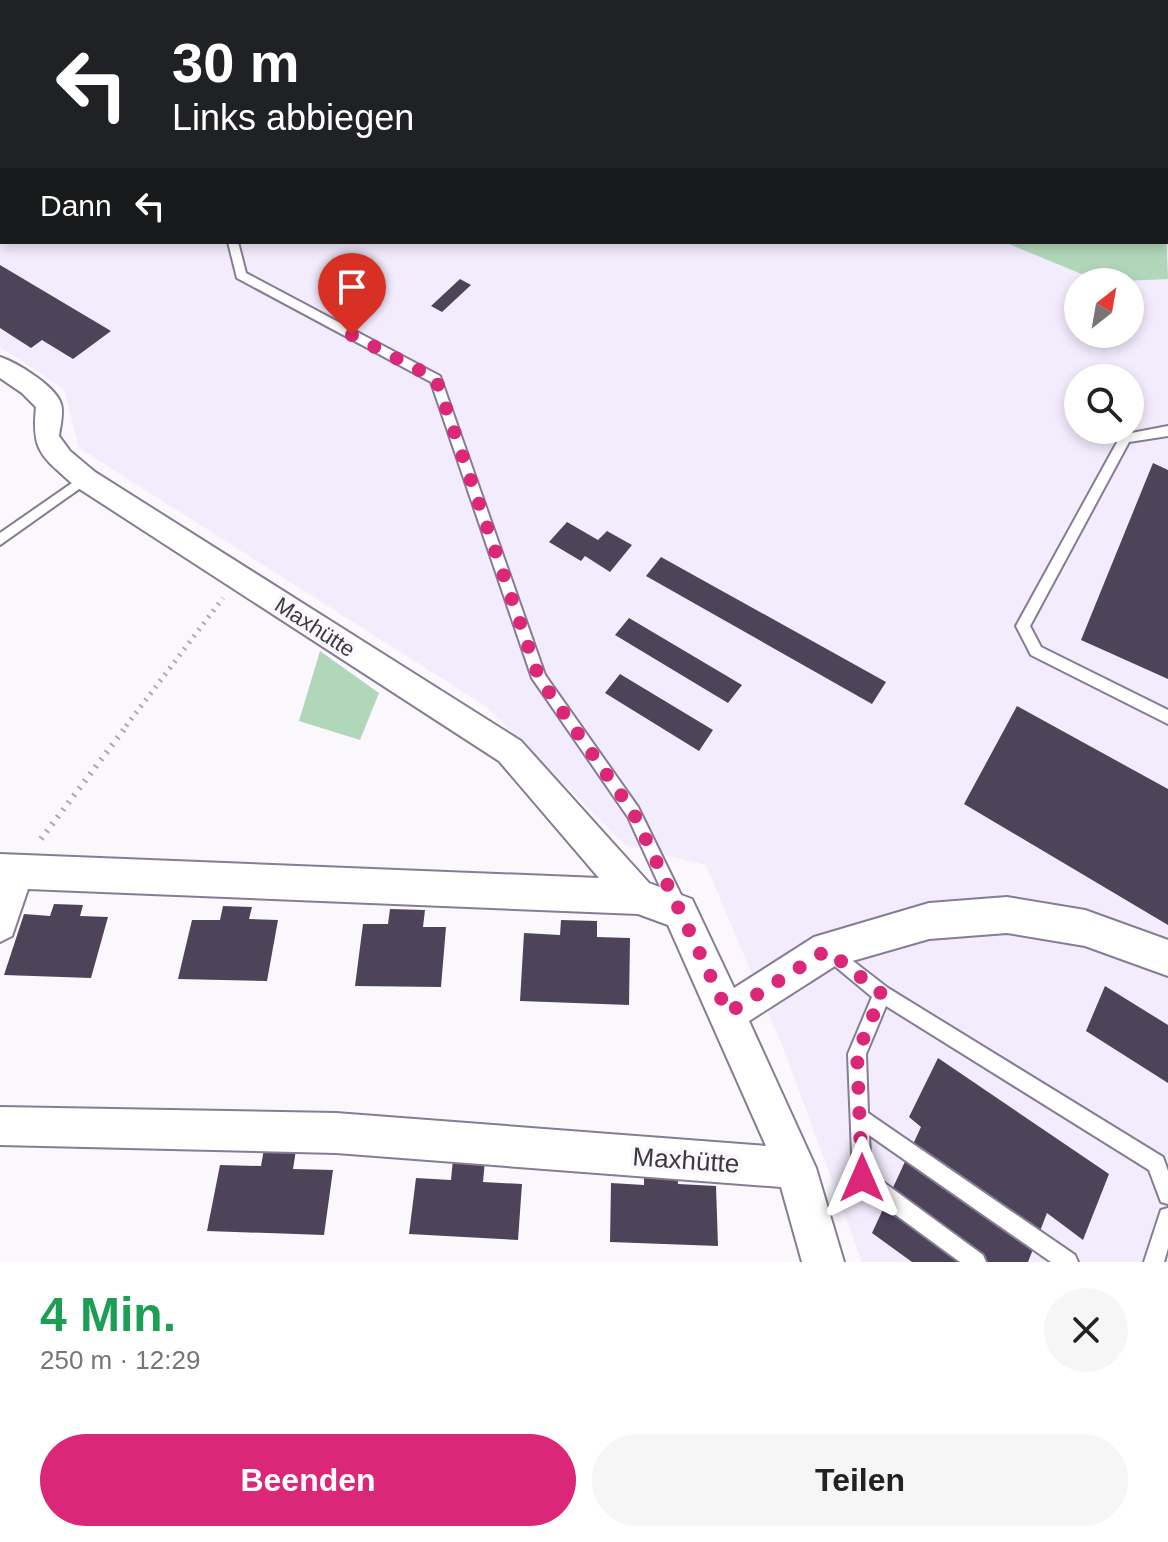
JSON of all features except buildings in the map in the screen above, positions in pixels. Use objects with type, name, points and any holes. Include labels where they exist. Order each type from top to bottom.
[{"type":"street","name":"Maxhütte","points":[[0,366],[31,386],[49,405],[46,438],[61,458],[85,479],[510,751],[638,897]]},
{"type":"street","points":[[0,924],[8,871],[638,897],[680,911],[796,1168],[823,1262]]},
{"type":"street","points":[[728,1013],[827,950],[929,921],[1007,915],[1085,928],[1168,958]]},
{"type":"street","name":"Maxhütte","points":[[0,1126],[336,1133],[796,1168]]},
{"type":"lane","points":[[233,244],[241,275],[436,379],[539,678],[633,812],[680,911]]},
{"type":"lane","points":[[1168,431],[1125,438],[1023,626],[1036,651],[1168,717]]},
{"type":"lane","points":[[0,540],[85,479]]},
{"type":"lane","points":[[827,950],[882,994],[1156,1164],[1168,1195]]},
{"type":"lane","points":[[882,994],[857,1054],[862,1178],[976,1262]]},
{"type":"lane","points":[[862,1119],[1068,1262]]},
{"type":"lane","points":[[1154,1262],[1168,1217]]},
{"type":"path","points":[[8,871],[239,578]]},
{"type":"shaded area","points":[[0,244],[1168,244],[1168,1262],[862,1262],[784,1050],[706,865],[625,845],[487,707],[79,448],[64,389],[0,347]]},
{"type":"green space","points":[[1009,244],[1167,244],[1168,279],[1144,280],[1144,268],[1067,268]]},
{"type":"green space","points":[[320,651],[379,693],[360,740],[299,721]]},
{"type":"route","points":[[352,335],[436,379],[539,678],[633,812],[728,1013],[827,950],[882,994],[857,1054],[862,1178]]}]
